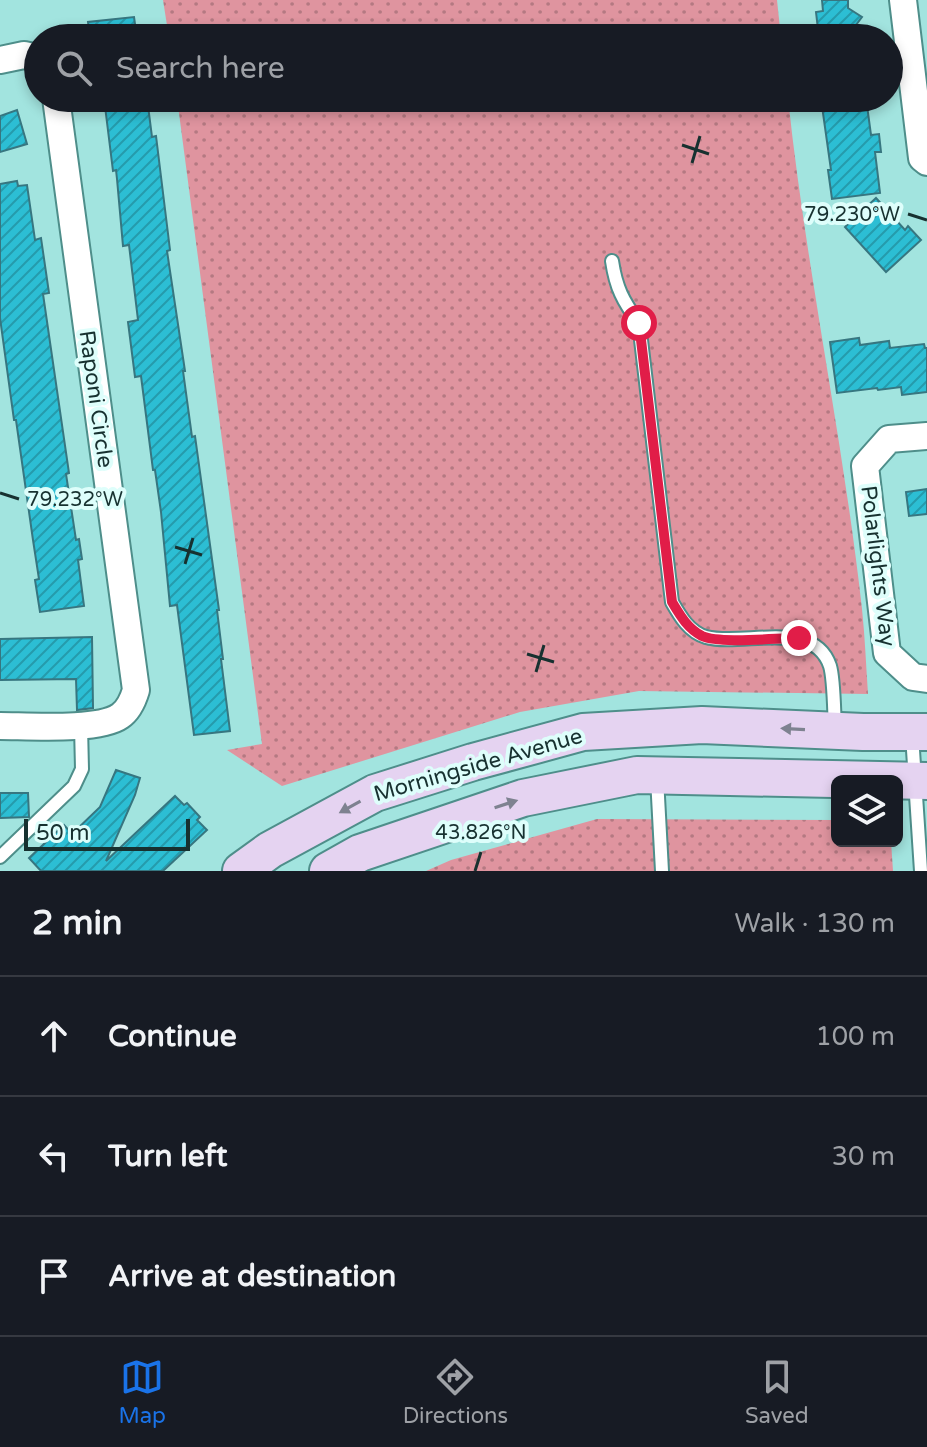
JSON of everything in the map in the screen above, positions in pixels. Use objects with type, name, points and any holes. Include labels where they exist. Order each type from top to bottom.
[{"type":"main road","name":"Morningside Avenue","points":[[241,871],[270,850],[375,793],[583,732],[702,725],[920,732]]},
{"type":"main road","name":"Morningside Avenue","points":[[328,871],[360,853],[523,798],[637,775],[920,781]]},
{"type":"street","points":[[903,0],[922,158],[927,162]]},
{"type":"street","points":[[0,60],[24,55]]},
{"type":"street","name":"Raponi Circle","points":[[0,726],[106,723],[121,716],[132,703],[136,690],[58,112]]},
{"type":"street","name":"Polarlights Way","points":[[927,436],[889,439],[865,466],[887,653],[913,677],[927,679]]},
{"type":"lane","points":[[612,261],[615,284],[639,323],[672,602],[685,623],[703,637],[799,638],[818,646],[830,666],[836,731]]},
{"type":"lane","points":[[0,857],[74,786],[82,769],[81,726]]},
{"type":"lane","points":[[920,732],[921,871]]},
{"type":"lane","points":[[657,775],[662,871]]},
{"type":"shaded area","points":[[163,0],[777,0],[780,24],[167,24]]},
{"type":"shaded area","points":[[179,112],[790,112],[804,226],[854,545],[868,694],[639,691],[520,712],[282,786],[227,750],[262,744]]},
{"type":"shaded area","points":[[597,819],[831,820],[831,847],[891,847],[893,871],[426,871],[451,860]]},
{"type":"building","points":[[822,0],[848,0],[848,8],[862,17],[857,24],[817,24],[816,12],[823,11]]},
{"type":"building","points":[[134,17],[135,24],[88,24]]},
{"type":"building","points":[[17,110],[27,144],[0,152],[0,116]]},
{"type":"building","points":[[106,112],[149,112],[152,137],[156,136],[170,250],[167,251],[219,610],[221,659],[230,731],[194,735],[177,605],[170,606],[161,512],[141,376],[135,377],[128,322],[138,320],[129,245],[123,246],[116,170],[113,171]]},
{"type":"building","points":[[823,112],[868,112],[871,135],[879,134],[881,152],[875,152],[880,193],[832,199],[828,170],[831,170]]},
{"type":"building","points":[[17,181],[18,186],[27,185],[35,240],[41,238],[49,293],[43,294],[69,473],[66,474],[82,559],[78,560],[84,606],[40,612],[35,580],[39,579],[0,318],[0,184]]},
{"type":"building","points":[[876,198],[905,230],[908,226],[921,240],[886,272],[845,227]]},
{"type":"building","points":[[859,338],[860,345],[889,341],[890,348],[924,344],[927,348],[927,392],[902,395],[901,387],[837,393],[830,342]]},
{"type":"building","points":[[927,489],[927,514],[909,516],[906,492]]},
{"type":"building","points":[[92,637],[93,708],[77,710],[76,679],[0,680],[0,639]]},
{"type":"building","points":[[116,770],[140,778],[106,861],[175,796],[184,805],[187,803],[207,830],[163,871],[41,871],[29,858],[64,825],[72,834],[100,807]]},
{"type":"building","points":[[0,793],[28,793],[29,817],[0,818]]},
{"type":"route","points":[[639,323],[672,602],[685,623],[703,637],[799,638]]}]
